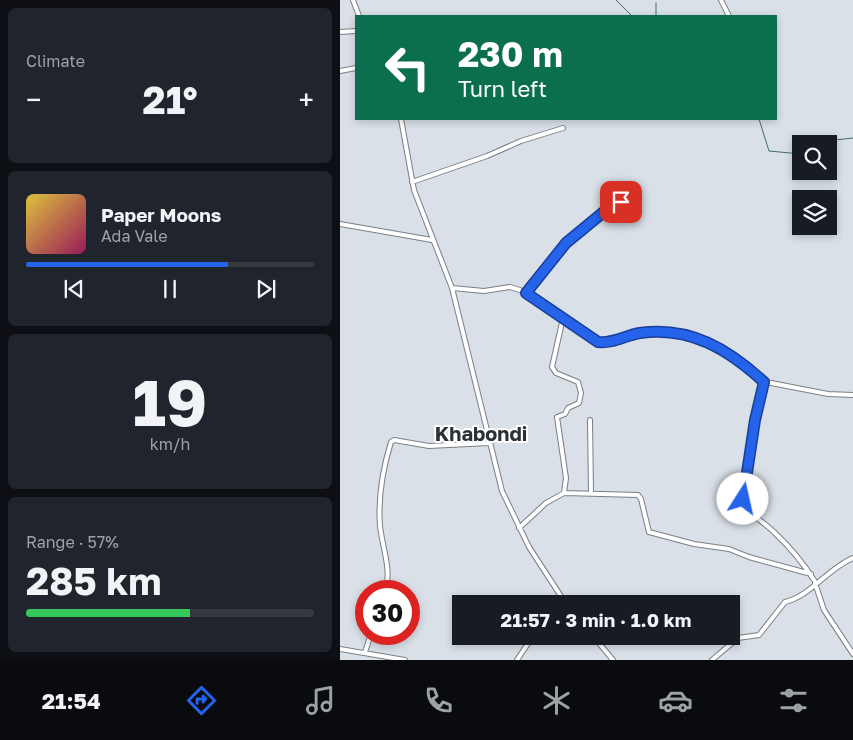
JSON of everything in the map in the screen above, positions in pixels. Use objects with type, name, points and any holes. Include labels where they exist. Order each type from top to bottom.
[{"type":"street","points":[[353,0],[359,15]]},
{"type":"street","points":[[721,0],[728,15]]},
{"type":"street","points":[[340,32],[355,31]]},
{"type":"street","points":[[340,71],[355,68]]},
{"type":"street","points":[[401,120],[412,182],[432,240],[452,288],[502,490],[519,528],[559,595]]},
{"type":"street","points":[[412,182],[487,156],[521,141],[563,128]]},
{"type":"street","points":[[526,293],[571,239],[617,201],[623,204]]},
{"type":"street","points":[[340,224],[432,240]]},
{"type":"street","points":[[452,288],[484,291],[512,288],[526,293],[601,342],[642,332],[687,334],[731,356],[764,382],[828,394],[853,395]]},
{"type":"street","points":[[563,318],[552,367],[556,373],[578,382],[581,399],[580,403],[568,408],[565,414],[556,417],[564,464],[564,493]]},
{"type":"street","points":[[764,382],[755,420],[743,501],[747,508],[775,532],[811,574],[816,583],[824,610],[853,654]]},
{"type":"street","points":[[590,420],[591,492]]},
{"type":"street","points":[[387,580],[388,565],[381,534],[380,508],[382,481],[391,442],[394,440],[429,446],[489,443]]},
{"type":"street","points":[[519,528],[546,503],[564,493],[591,492],[639,495],[649,532],[694,544],[729,549],[758,560],[811,574]]},
{"type":"street","points":[[712,660],[738,638],[759,635],[784,603],[793,601],[853,558]]},
{"type":"street","points":[[365,652],[367,645]]},
{"type":"street","points":[[517,660],[527,645]]},
{"type":"street","points":[[600,645],[613,660]]},
{"type":"street","points":[[340,649],[406,660]]},
{"type":"waterway","points":[[616,0],[631,15]]},
{"type":"waterway","points":[[656,3],[656,15]]},
{"type":"waterway","points":[[759,120],[769,151],[792,153]]},
{"type":"waterway","points":[[837,140],[853,138]]},
{"type":"district","name":"Khabondi","points":[[481,434]]},
{"type":"route","points":[[621,202],[617,201],[566,243],[526,293],[595,341],[604,343],[642,332],[683,333],[694,336],[723,351],[750,369],[764,382],[757,408],[743,499]]}]
